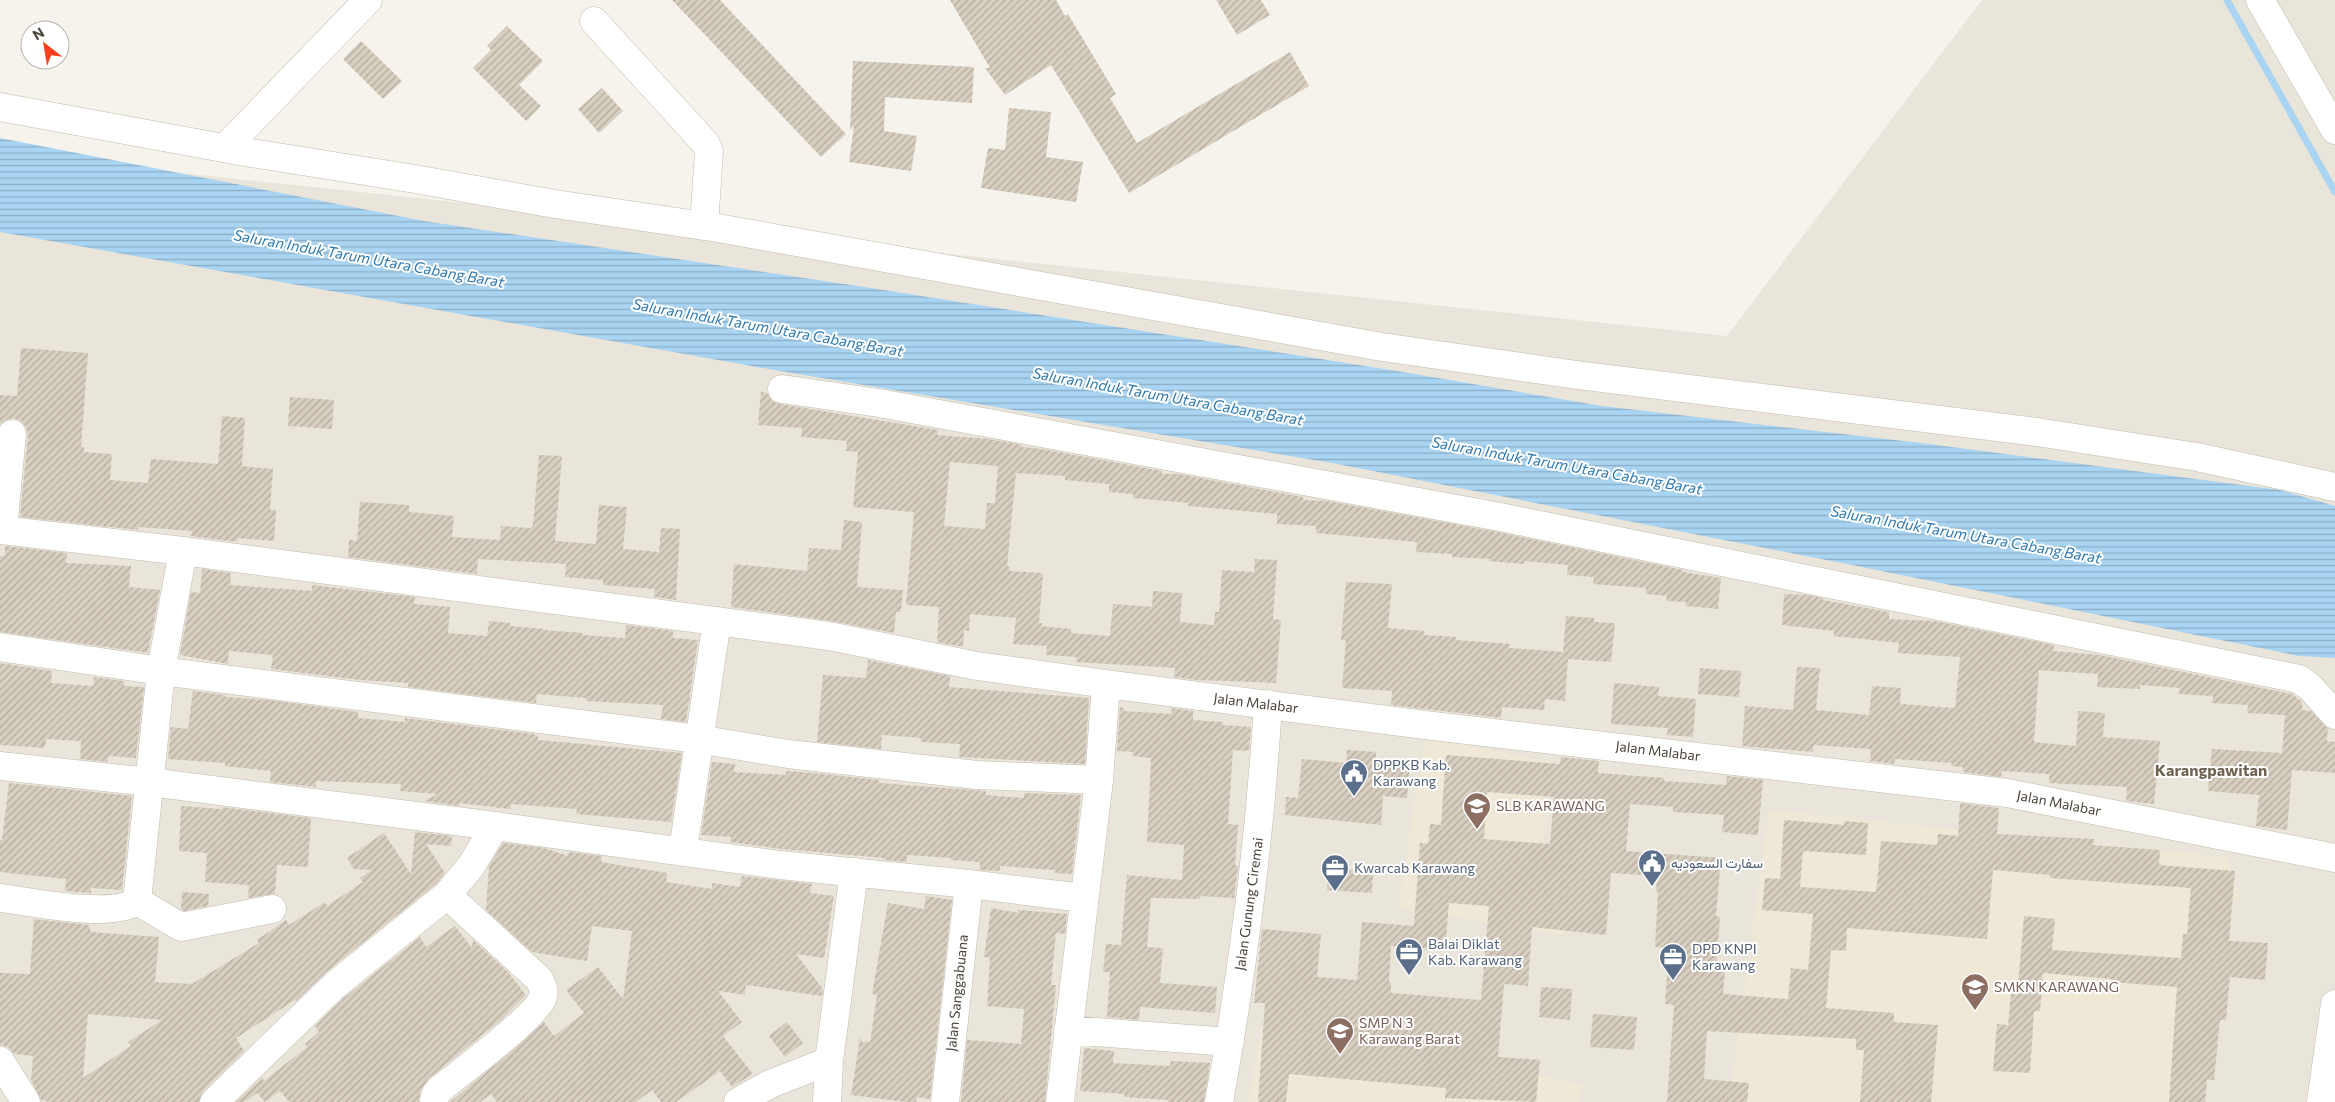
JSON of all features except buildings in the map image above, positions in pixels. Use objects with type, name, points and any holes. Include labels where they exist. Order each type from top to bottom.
[{"type":"street","points":[[226,148],[368,0]]},
{"type":"street","points":[[2260,0],[2335,130]]},
{"type":"street","points":[[594,21],[706,144],[708,151],[704,226]]},
{"type":"street","points":[[0,107],[555,204],[704,226],[1382,347],[1577,375],[2037,432],[2197,457],[2335,487]]},
{"type":"street","points":[[782,389],[879,403],[1490,515],[2299,679],[2311,688],[2335,715]]},
{"type":"street","points":[[2,530],[12,434]]},
{"type":"street","name":"Jalan Malabar","points":[[2,530],[183,551],[830,636],[977,666],[1106,684],[1432,726],[2007,793],[2335,858]]},
{"type":"street","points":[[137,901],[161,671],[183,551]]},
{"type":"street","points":[[683,850],[698,739],[717,622]]},
{"type":"street","points":[[0,647],[161,671],[698,739],[788,754],[978,775],[1099,780]]},
{"type":"street","points":[[1060,1102],[1083,898],[1099,780],[1106,684]]},
{"type":"street","name":"Jalan Gunung Ciremai","points":[[1218,1102],[1230,1042],[1258,842],[1268,704]]},
{"type":"street","points":[[0,766],[150,782],[683,850],[780,865],[969,884],[1083,898]]},
{"type":"street","points":[[214,1102],[335,985],[447,895],[471,866],[495,826]]},
{"type":"street","points":[[827,1102],[829,1061],[854,872]]},
{"type":"street","name":"Jalan Sanggabuana","points":[[945,1102],[969,884]]},
{"type":"street","points":[[434,1102],[435,1095],[440,1089],[492,1048],[536,1008],[543,997],[544,988],[539,979],[447,895]]},
{"type":"street","points":[[0,898],[100,909],[129,906],[137,901]]},
{"type":"street","points":[[137,901],[181,927],[272,909]]},
{"type":"street","points":[[2321,1102],[2335,1004]]},
{"type":"street","points":[[1068,1030],[1230,1042]]},
{"type":"street","points":[[0,1061],[26,1102]]},
{"type":"street","points":[[738,1102],[770,1084],[829,1061]]},
{"type":"shaded area","points":[[1982,0],[2335,0],[2335,1102],[0,1102],[0,154],[1727,336]]},
{"type":"shaded area","name":"SLB KARAWANG","points":[[1425,737],[1551,762],[1538,899],[1570,910],[1565,935],[1398,908]]},
{"type":"shaded area","name":"SMKN KARAWANG","points":[[1769,810],[2225,857],[2240,897],[2213,920],[2203,1102],[1729,1102]]},
{"type":"shaded area","name":"SMP N 3 Karawang Barat","points":[[1262,1027],[1582,1084],[1579,1102],[1248,1102]]},
{"type":"water","name":"Saluran Induk Tarum Utara Cabang Barat","points":[[0,138],[424,221],[871,288],[1397,371],[1602,406],[1921,443],[2280,490],[2335,506],[2335,658],[2299,656],[1862,567],[1332,463],[780,371],[0,232]]},
{"type":"waterway","points":[[2227,0],[2335,192]]},
{"type":"place","name":"DPPKB Kab. Karawang","points":[[1354,797]]},
{"type":"place","name":"SLB KARAWANG","points":[[1477,830]]},
{"type":"place","name":"سفارت السعوديه","points":[[1652,887]]},
{"type":"place","name":"Kwarcab Karawang","points":[[1335,892]]},
{"type":"place","name":"Balai Diklat Kab. Karawang","points":[[1409,976]]},
{"type":"place","name":"DPD KNPI Karawang","points":[[1673,981]]},
{"type":"place","name":"SMKN KARAWANG","points":[[1975,1011]]},
{"type":"place","name":"SMP N 3 Karawang Barat","points":[[1340,1055]]},
{"type":"district","name":"Karangpawitan","points":[[2211,770]]}]
